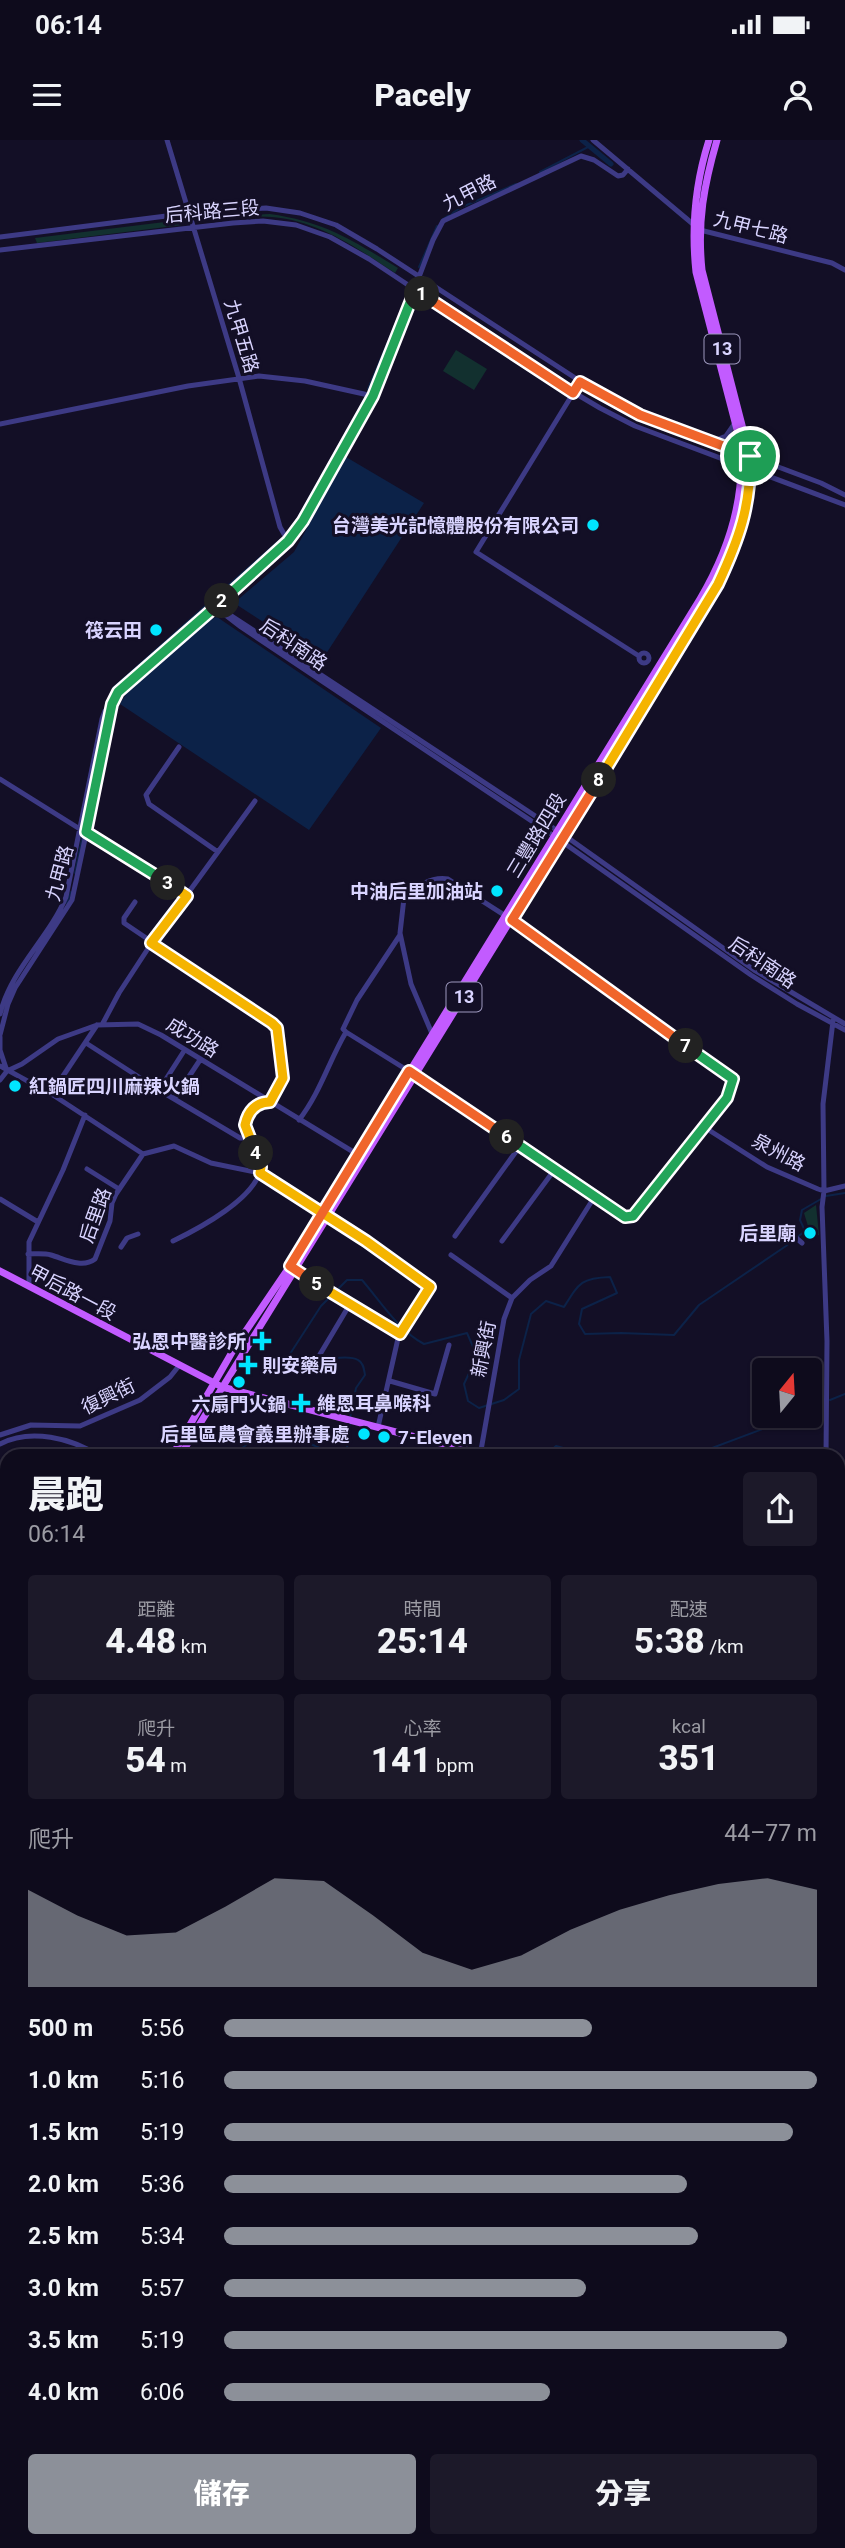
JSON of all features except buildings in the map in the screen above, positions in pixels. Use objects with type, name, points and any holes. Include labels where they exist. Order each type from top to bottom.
[{"type":"main road","name":"三豐路四段","points":[[709,140],[695,195],[692,223],[696,272],[735,423],[746,454]]},
{"type":"main road","name":"三豐路四段","points":[[218,1386],[662,669],[718,584],[740,535],[747,509],[746,454],[702,270],[702,196],[717,140]]},
{"type":"main road","name":"甲后路一段","points":[[0,1271],[218,1386],[460,1449]]},
{"type":"main road","name":"13","points":[[177,1449],[218,1386]]},
{"type":"main road","name":"13","points":[[184,1449],[218,1386]]},
{"type":"street","name":"九甲五路","points":[[167,140],[239,379],[280,527],[288,541]]},
{"type":"street","name":"九甲七路","points":[[594,141],[700,230],[832,263],[845,270]]},
{"type":"street","name":"九甲路","points":[[0,1014],[9,988],[62,906],[83,831],[112,704],[128,682],[288,541],[303,521],[373,396],[433,240],[443,221],[581,156],[597,162],[618,176],[628,169]]},
{"type":"street","name":"后科路三段","points":[[0,237],[190,213],[266,208],[300,213],[336,225],[580,382],[640,415],[746,454],[845,495]]},
{"type":"street","name":"后科路三段","points":[[0,250],[263,221],[296,225],[330,237],[369,259],[573,393],[635,426],[845,505]]},
{"type":"street","points":[[0,424],[188,386],[259,376],[305,381],[373,396]]},
{"type":"street","points":[[580,382],[476,552],[639,656],[642,662],[648,660],[662,669]]},
{"type":"street","points":[[712,442],[726,436],[735,423]]},
{"type":"street","name":"后科南路","points":[[215,607],[241,627],[559,835],[752,972],[845,1030]]},
{"type":"street","points":[[178,747],[146,795],[149,804],[218,852]]},
{"type":"street","points":[[0,779],[187,896]]},
{"type":"street","points":[[53,1095],[55,1087],[100,1024],[151,943],[255,801]]},
{"type":"street","name":"九甲路","points":[[7,1071],[0,1050],[0,1036],[8,1004],[15,988],[72,900],[83,831]]},
{"type":"street","points":[[400,934],[357,1000],[343,1029],[625,1217],[633,1216],[727,1098],[733,1079],[509,918],[448,879],[440,877],[417,886],[404,898],[400,934],[411,984],[434,1037]]},
{"type":"street","points":[[135,902],[124,918],[124,923],[277,1028],[283,1078],[270,1102],[262,1102],[251,1109],[245,1125],[261,1167],[260,1173],[244,1194],[226,1210],[207,1224],[173,1241]]},
{"type":"street","points":[[826,1449],[823,1104],[833,1021]]},
{"type":"street","name":"后科南路","points":[[833,1021],[845,1024]]},
{"type":"street","name":"成功路","points":[[0,1080],[7,1071],[58,1039],[100,1024],[138,1024],[361,1156]]},
{"type":"street","points":[[299,1120],[313,1102],[330,1059],[346,1032]]},
{"type":"street","points":[[86,1042],[174,1100],[240,1138],[251,1138]]},
{"type":"street","points":[[159,1090],[184,1051]]},
{"type":"street","points":[[174,1100],[200,1060]]},
{"type":"street","points":[[0,1066],[53,1095],[143,1154],[174,1146],[211,1163],[260,1173],[429,1285],[430,1288],[400,1334],[378,1427]]},
{"type":"street","points":[[29,1287],[29,1242],[85,1115]]},
{"type":"street","name":"泉州路","points":[[704,1127],[767,1167],[823,1196]]},
{"type":"street","points":[[455,1236],[520,1146]]},
{"type":"street","name":"后里路","points":[[28,1254],[48,1254],[82,1264],[95,1259],[110,1221],[112,1203],[143,1154]]},
{"type":"street","points":[[87,1169],[119,1189]]},
{"type":"street","points":[[502,1241],[555,1170]]},
{"type":"street","points":[[823,1196],[845,1186]]},
{"type":"street","name":"新興街","points":[[484,1449],[504,1319],[512,1298],[530,1280],[551,1266],[594,1196]]},
{"type":"street","points":[[0,1199],[38,1222]]},
{"type":"street","points":[[121,1247],[127,1238],[138,1234]]},
{"type":"street","points":[[794,1236],[802,1243]]},
{"type":"street","points":[[451,1255],[512,1298]]},
{"type":"street","points":[[293,1268],[400,1334]]},
{"type":"street","points":[[319,1356],[350,1304]]},
{"type":"street","points":[[390,1381],[435,1394],[449,1345]]},
{"type":"street","name":"復興街","points":[[0,1435],[31,1425],[80,1426],[140,1400],[170,1377],[178,1367]]},
{"type":"street","points":[[0,1444],[12,1437],[41,1436],[69,1442],[84,1449]]},
{"type":"green space","points":[[270,214],[323,227],[398,268],[395,273],[337,237],[306,224],[257,216],[212,220],[212,217]]},
{"type":"green space","points":[[181,220],[182,225],[37,243],[35,238]]},
{"type":"green space","points":[[456,350],[487,369],[474,390],[443,371]]},
{"type":"green space","points":[[816,1205],[819,1235],[811,1236],[804,1213]]},
{"type":"water","points":[[346,457],[424,503],[322,660],[234,603],[294,552]]},
{"type":"water","points":[[217,617],[381,728],[309,830],[120,704],[129,689],[207,620]]},
{"type":"waterway","points":[[582,140],[611,164]]},
{"type":"waterway","points":[[540,172],[590,146]]},
{"type":"waterway","points":[[443,219],[462,207],[516,184]]},
{"type":"waterway","points":[[419,267],[437,226]]},
{"type":"waterway","points":[[368,389],[407,297]]},
{"type":"waterway","points":[[291,530],[365,398]]},
{"type":"waterway","points":[[214,598],[281,539]]},
{"type":"waterway","points":[[113,688],[211,601]]},
{"type":"waterway","points":[[85,823],[105,723]]},
{"type":"waterway","points":[[75,873],[82,839]]},
{"type":"waterway","points":[[67,903],[71,892]]},
{"type":"waterway","points":[[826,1196],[845,1193]]},
{"type":"waterway","points":[[336,1291],[347,1280],[362,1280],[398,1323],[424,1344],[467,1333],[477,1356],[464,1384],[468,1401],[479,1408],[504,1400],[519,1389],[519,1360],[531,1314],[546,1301],[564,1307],[582,1283],[610,1277],[617,1293],[582,1309],[579,1324],[585,1334],[674,1335],[699,1305],[805,1231],[800,1220],[802,1210],[821,1199]]},
{"type":"waterway","points":[[332,1295],[321,1306],[288,1357],[294,1365],[336,1358],[360,1361],[365,1375],[356,1388],[350,1418]]},
{"type":"waterway","points":[[830,1400],[845,1394]]},
{"type":"waterway","points":[[347,1449],[350,1423]]},
{"type":"waterway","points":[[709,1449],[765,1428]]},
{"type":"waterway","points":[[241,1449],[260,1433],[302,1440],[322,1449]]},
{"type":"waterway","points":[[552,1449],[556,1446],[567,1449]]},
{"type":"place","name":"台灣美光記憶體股份有限公司","points":[[593,525]]},
{"type":"place","name":"筏云田","points":[[156,630]]},
{"type":"place","name":"中油后里加油站","points":[[497,891]]},
{"type":"place","name":"紅鍋匠四川麻辣火鍋","points":[[15,1086]]},
{"type":"place","name":"后里廟","points":[[810,1233]]},
{"type":"place","name":"弘恩中醫診所","points":[[262,1341]]},
{"type":"place","name":"則安藥局","points":[[248,1365]]},
{"type":"place","name":"六扇門火鍋","points":[[239,1382]]},
{"type":"place","name":"維恩耳鼻喉科","points":[[301,1403]]},
{"type":"place","name":"后里區農會義里辦事處","points":[[364,1434]]},
{"type":"place","name":"7-Eleven","points":[[384,1437]]},
{"type":"route","points":[[750,456],[640,415],[580,382],[573,393],[415,290],[373,396],[303,521],[288,541],[128,682],[114,698],[86,832],[187,896],[151,943],[277,1028],[283,1078],[270,1102],[262,1102],[251,1109],[245,1125],[261,1167],[260,1173],[277,1182],[300,1198],[323,1213],[366,1241],[429,1285],[430,1288],[400,1334],[324,1290],[290,1266],[323,1213],[409,1071],[625,1217],[637,1213],[663,1176],[727,1098],[733,1079],[512,920],[718,584],[740,535],[747,509],[750,456]]}]
